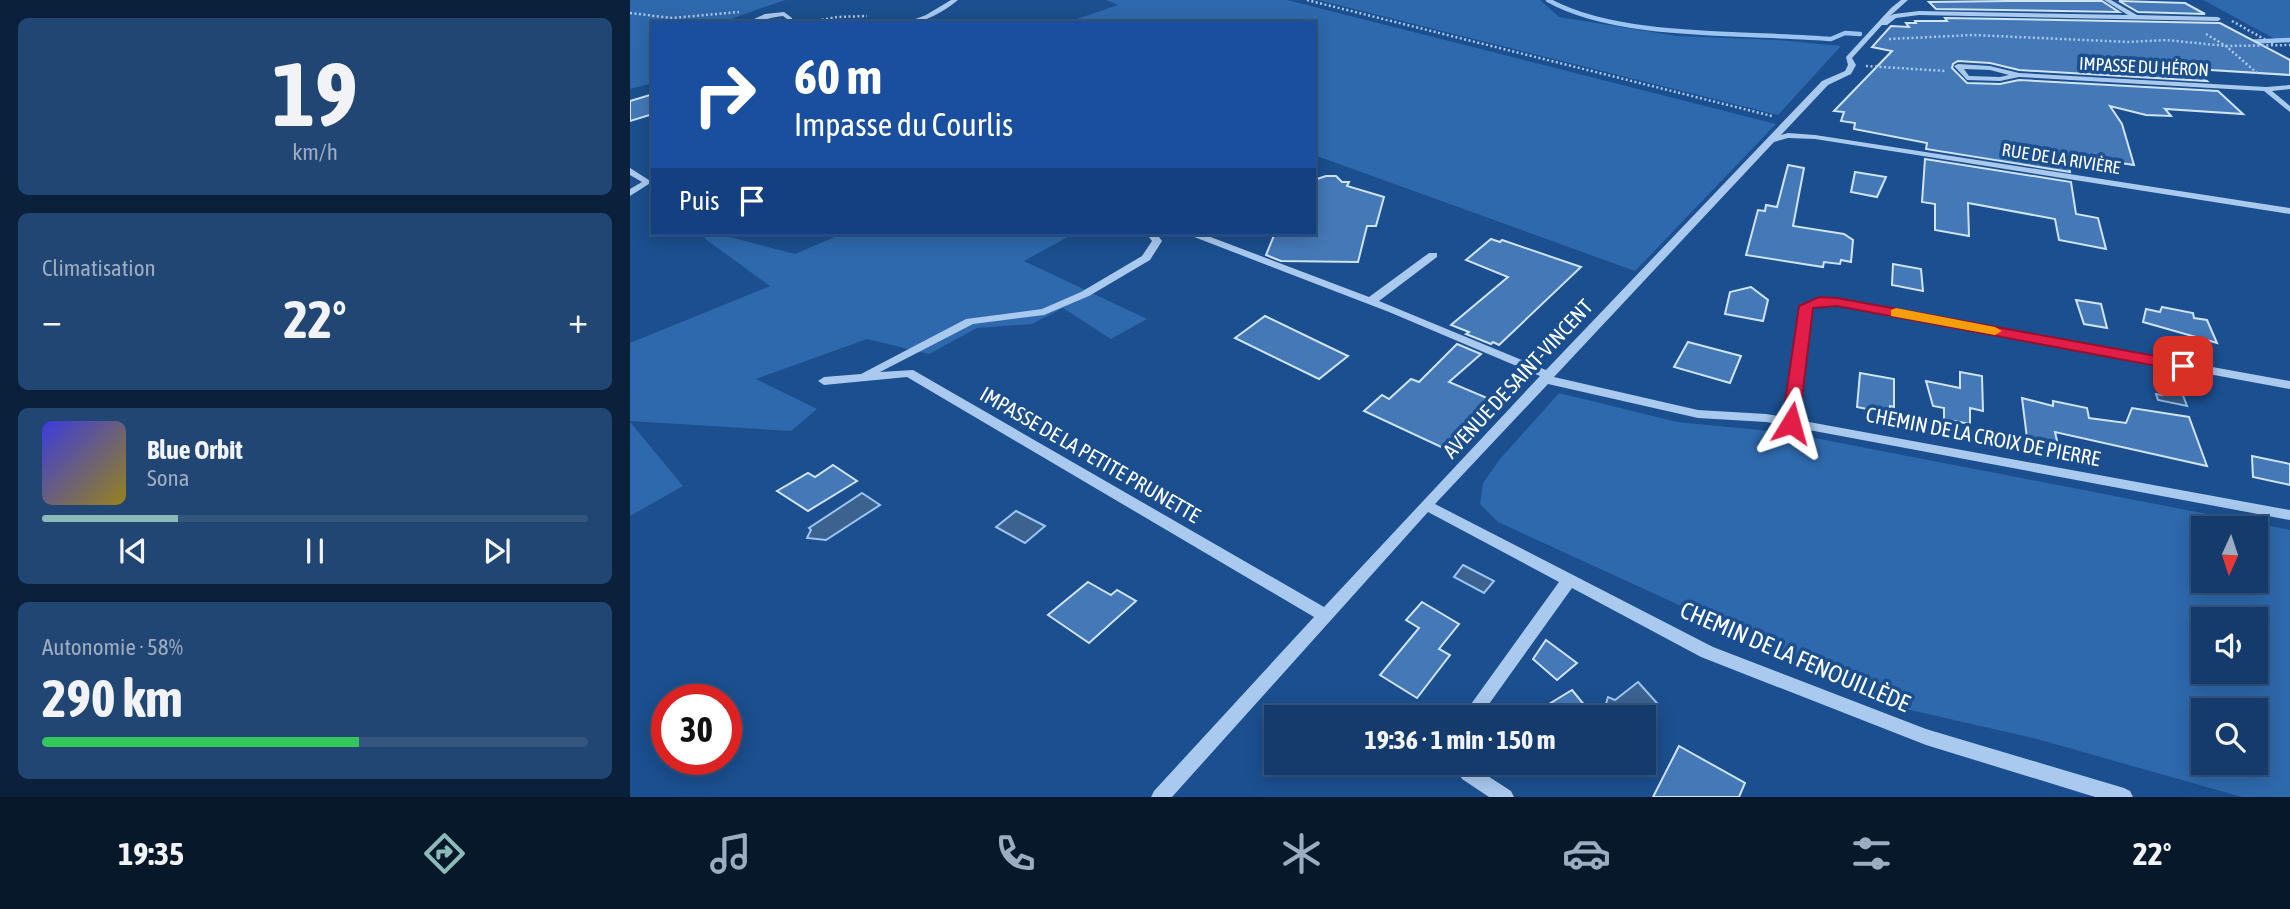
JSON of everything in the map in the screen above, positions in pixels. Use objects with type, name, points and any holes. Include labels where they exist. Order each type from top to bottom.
[{"type":"street","points":[[914,21],[955,0]]},
{"type":"street","name":"AVENUE DE SAINT-VINCENT","points":[[1905,0],[1906,8],[1919,13]]},
{"type":"street","name":"AVENUE DE SAINT-VINCENT","points":[[1160,797],[1426,505],[1769,141],[1825,83],[1848,72],[1852,65],[1849,58],[1905,0]]},
{"type":"street","points":[[2107,0],[2135,17]]},
{"type":"street","points":[[1868,36],[1894,16],[1919,13],[2218,19]]},
{"type":"street","points":[[753,21],[767,15],[784,14],[789,21]]},
{"type":"street","name":"IMPASSE DU HÉRON","points":[[1961,72],[1958,66],[1990,68],[2019,75],[2270,89],[2290,87]]},
{"type":"street","points":[[2270,89],[2290,110]]},
{"type":"street","name":"RUE DE LA RIVIÈRE","points":[[1790,120],[1798,128],[1827,139]]},
{"type":"street","name":"RUE DE LA RIVIÈRE","points":[[1769,141],[1788,135],[1827,139],[2290,211]]},
{"type":"street","points":[[630,171],[648,182],[630,193]]},
{"type":"street","points":[[860,378],[970,321],[1044,312],[1085,294],[1146,258],[1157,241],[1152,235]]},
{"type":"street","name":"CHEMIN DE LA CROIX DE PIERRE","points":[[1197,235],[1370,302],[1546,377],[1698,414],[1766,418],[2290,515]]},
{"type":"street","points":[[1370,302],[1433,256]]},
{"type":"street","points":[[1791,423],[1806,306],[1819,302],[1837,302],[2290,385]]},
{"type":"street","name":"IMPASSE DE LA PETITE PRUNETTE","points":[[824,381],[909,373],[1325,615]]},
{"type":"street","name":"CHEMIN DE LA FENOUILLÈDE","points":[[1426,505],[1720,657],[1926,737],[2124,797]]},
{"type":"street","points":[[1478,705],[1570,579]]},
{"type":"street","points":[[1471,775],[1505,797]]},
{"type":"path","points":[[1307,0],[1790,120]]},
{"type":"path","points":[[630,13],[672,18],[724,13]]},
{"type":"path","points":[[815,21],[867,16]]},
{"type":"path","points":[[2178,18],[2226,46],[2270,89]]},
{"type":"path","points":[[1868,36],[1973,35],[2166,40],[2226,46],[2290,45]]},
{"type":"path","points":[[1866,66],[1961,72]]},
{"type":"shaded area","points":[[630,0],[785,0],[725,21],[651,21],[651,84],[630,89]]},
{"type":"shaded area","points":[[1106,0],[1287,0],[1776,124],[1635,271],[1316,156],[1316,21],[1071,21],[1118,5]]},
{"type":"shaded area","points":[[1318,0],[1540,0],[1559,17],[1677,36],[1778,40],[1841,46],[1778,115]]},
{"type":"shaded area","points":[[2203,0],[2290,0],[2290,39],[2275,39]]},
{"type":"shaded area","points":[[722,235],[795,254],[839,235],[1071,235],[1024,261],[1147,319],[1111,339],[1063,308],[1032,324],[977,328],[929,354],[867,339],[756,379],[817,409],[791,431],[630,421],[630,343],[770,286],[704,238]]},
{"type":"shaded area","points":[[2158,381],[2179,385],[2187,406],[2158,400],[2156,394],[2162,395]]},
{"type":"shaded area","points":[[1559,393],[1677,422],[1789,433],[2218,516],[2191,516],[2191,593],[2268,593],[2268,526],[2290,530],[2290,797],[2242,797],[2037,739],[1906,709],[1498,522],[1480,504],[1483,483],[1500,459]]},
{"type":"shaded area","points":[[630,422],[683,486],[630,516]]},
{"type":"shaded area","points":[[862,493],[880,505],[826,540],[807,538],[811,530],[809,528]]},
{"type":"shaded area","points":[[1016,511],[1045,526],[1025,543],[996,527]]},
{"type":"shaded area","points":[[1463,565],[1494,581],[1484,593],[1454,577]]},
{"type":"shaded area","points":[[1638,682],[1657,703],[1606,705],[1608,697],[1615,700]]},
{"type":"building","points":[[2102,1],[2119,12],[1936,9],[1929,2]]},
{"type":"building","points":[[2119,1],[2185,3],[2205,14],[2138,12]]},
{"type":"building","points":[[1945,18],[2220,23],[2290,60],[2290,75],[2194,69],[2207,81],[2019,70],[1990,63],[1958,61],[1953,64],[1952,68],[1967,83],[2000,84],[2019,80],[2218,91],[2243,114],[2165,109],[2171,116],[2146,115],[2110,106],[2122,124],[2134,165],[2067,155],[2070,172],[1926,149],[1927,143],[1854,129],[1855,123],[1841,121],[1844,112],[1834,111],[1892,51],[1872,47],[1891,26],[1909,27],[1906,23],[1947,21]]},
{"type":"building","points":[[651,95],[651,115],[630,121],[630,101]]},
{"type":"building","points":[[1925,159],[2071,182],[2076,214],[2098,218],[2106,249],[2059,240],[2055,219],[1968,203],[1969,236],[1935,230],[1935,204],[1922,202]]},
{"type":"building","points":[[1788,165],[1804,168],[1793,226],[1844,234],[1853,240],[1851,262],[1824,262],[1823,267],[1746,255],[1758,210],[1765,211],[1766,205],[1777,207]]},
{"type":"building","points":[[1855,172],[1886,177],[1877,197],[1851,192]]},
{"type":"building","points":[[1336,176],[1342,182],[1349,182],[1347,186],[1384,197],[1376,226],[1367,226],[1358,262],[1281,261],[1266,255],[1274,235],[1316,235],[1316,179]]},
{"type":"building","points":[[1491,239],[1500,242],[1502,240],[1581,267],[1499,345],[1466,334],[1469,332],[1451,325],[1508,277],[1466,260]]},
{"type":"building","points":[[1893,264],[1921,269],[1923,291],[1892,285]]},
{"type":"building","points":[[1751,287],[1768,300],[1763,321],[1725,314],[1730,292]]},
{"type":"building","points":[[2076,300],[2101,304],[2107,328],[2084,324]]},
{"type":"building","points":[[2162,307],[2193,313],[2194,318],[2207,320],[2217,343],[2143,322],[2146,309],[2160,312]]},
{"type":"building","points":[[1265,316],[1348,356],[1319,379],[1235,338]]},
{"type":"building","points":[[1688,342],[1741,356],[1730,383],[1674,367]]},
{"type":"building","points":[[1457,344],[1481,354],[1449,382],[1499,403],[1452,452],[1364,411],[1382,395],[1389,399],[1411,379],[1419,382]]},
{"type":"building","points":[[1960,372],[1982,376],[1983,411],[1970,408],[1970,424],[1944,419],[1944,408],[1933,406],[1926,381],[1960,388]]},
{"type":"building","points":[[1860,373],[1894,379],[1894,407],[1890,406],[1890,414],[1857,407]]},
{"type":"building","points":[[2022,398],[2053,406],[2053,401],[2087,408],[2089,418],[2126,423],[2132,408],[2189,417],[2207,466],[2055,432],[2058,445],[2027,438]]},
{"type":"building","points":[[2252,456],[2290,464],[2290,485],[2253,477]]},
{"type":"building","points":[[833,465],[857,481],[808,511],[777,491],[808,473],[815,477]]},
{"type":"building","points":[[1088,582],[1111,595],[1117,590],[1136,601],[1089,643],[1048,615]]},
{"type":"building","points":[[1422,602],[1459,624],[1439,649],[1450,655],[1417,698],[1380,675],[1419,628],[1406,620]]},
{"type":"building","points":[[1546,640],[1577,663],[1557,680],[1533,659]]},
{"type":"building","points":[[1572,690],[1584,705],[1547,705]]},
{"type":"building","points":[[1679,746],[1745,783],[1739,797],[1653,797]]},
{"type":"waterway","points":[[1548,0],[1577,13],[1647,28],[1831,39],[1845,33],[1860,34]]},
{"type":"waterway","points":[[2246,42],[2290,40]]},
{"type":"slow traffic","points":[[1896,313],[1995,331]]},
{"type":"route","points":[[1791,423],[1806,306],[1819,302],[1837,302],[2183,366]]}]
